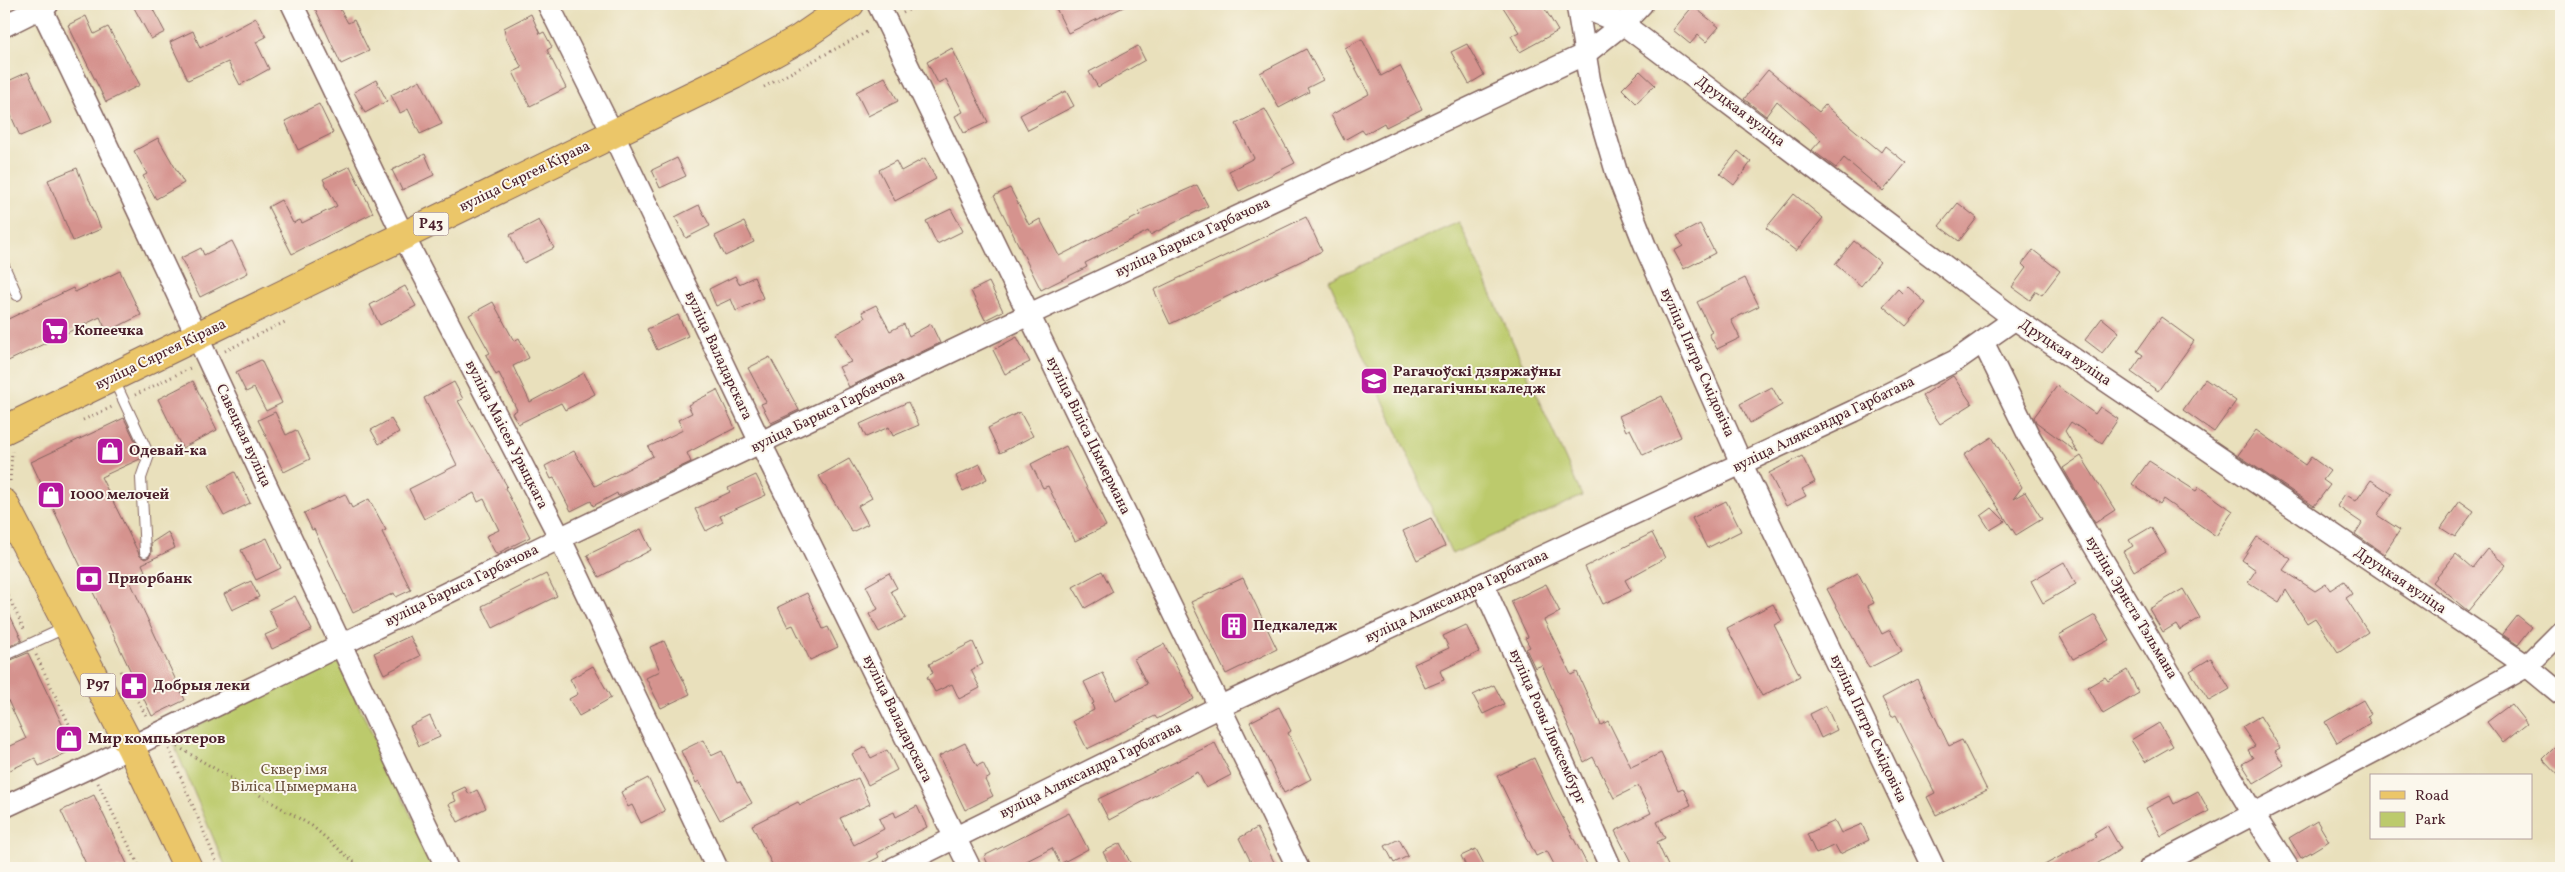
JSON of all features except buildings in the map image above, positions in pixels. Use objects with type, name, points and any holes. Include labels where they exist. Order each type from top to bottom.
[{"type":"main road","name":"вуліца Сяргея Кірава","points":[[8,442],[113,378],[750,66],[799,39],[850,4]]},
{"type":"main road","name":"Р97","points":[[6,492],[68,626],[131,748],[188,868]]},
{"type":"street","name":"вуліца Маісея Урыцкага","points":[[292,4],[404,237],[560,538],[717,868]]},
{"type":"street","name":"вуліца Валадарскага","points":[[548,4],[613,134],[761,444],[970,868]]},
{"type":"street","name":"вуліца Віліса Цымермана","points":[[878,4],[1298,868]]},
{"type":"street","name":"Друцкая вуліца","points":[[1577,4],[1623,24],[2015,319],[2526,666],[2561,694]]},
{"type":"street","name":"вуліца Пятра Смідовіча","points":[[1577,4],[1590,83],[1617,174],[1646,248],[1742,465],[1934,868]]},
{"type":"street","name":"вуліца Барыса Гарбачова","points":[[4,806],[90,768],[560,538],[761,444],[1030,314],[1585,54],[1623,24],[1642,4]]},
{"type":"street","points":[[4,26],[42,5]]},
{"type":"street","name":"Савецкая вуліца","points":[[42,5],[340,646],[447,868]]},
{"type":"street","name":"вуліца Аляксандра Гарбатава","points":[[894,868],[1219,707],[1742,465],[1925,377],[1983,342],[2015,319]]},
{"type":"street","name":"вуліца Эрнста Тэльмана","points":[[1983,342],[2029,436],[2254,815],[2288,868]]},
{"type":"street","name":"вуліца Розы Люксембург","points":[[1483,585],[1611,868]]},
{"type":"street","points":[[2150,868],[2384,746],[2526,666],[2561,632]]},
{"type":"lane","points":[[4,266],[17,295]]},
{"type":"lane","points":[[113,378],[149,455],[141,478],[145,552]]},
{"type":"lane","points":[[4,656],[68,626]]},
{"type":"path","points":[[6,492],[8,442]]},
{"type":"path","points":[[4,588],[140,868]]},
{"type":"path","points":[[175,746],[312,826],[361,868]]},
{"type":"green space","points":[[1459,222],[1582,496],[1452,554],[1329,280]]},
{"type":"green space","name":"Сквер імя Віліса Цымермана","points":[[336,658],[436,868],[226,868],[171,738]]},
{"type":"place","name":"Копеечка","points":[[55,331]]},
{"type":"place","name":"Рагачоўскі дзяржаўны педагагічны каледж","points":[[1374,381]]},
{"type":"place","name":"Одевай-ка","points":[[110,451]]},
{"type":"place","name":"1000 мелочей","points":[[51,495]]},
{"type":"place","name":"Приорбанк","points":[[89,579]]},
{"type":"place","name":"Педкаледж","points":[[1234,626]]},
{"type":"place","name":"Добрыя леки","points":[[134,686]]},
{"type":"place","name":"Мир компьютеров","points":[[69,739]]}]
